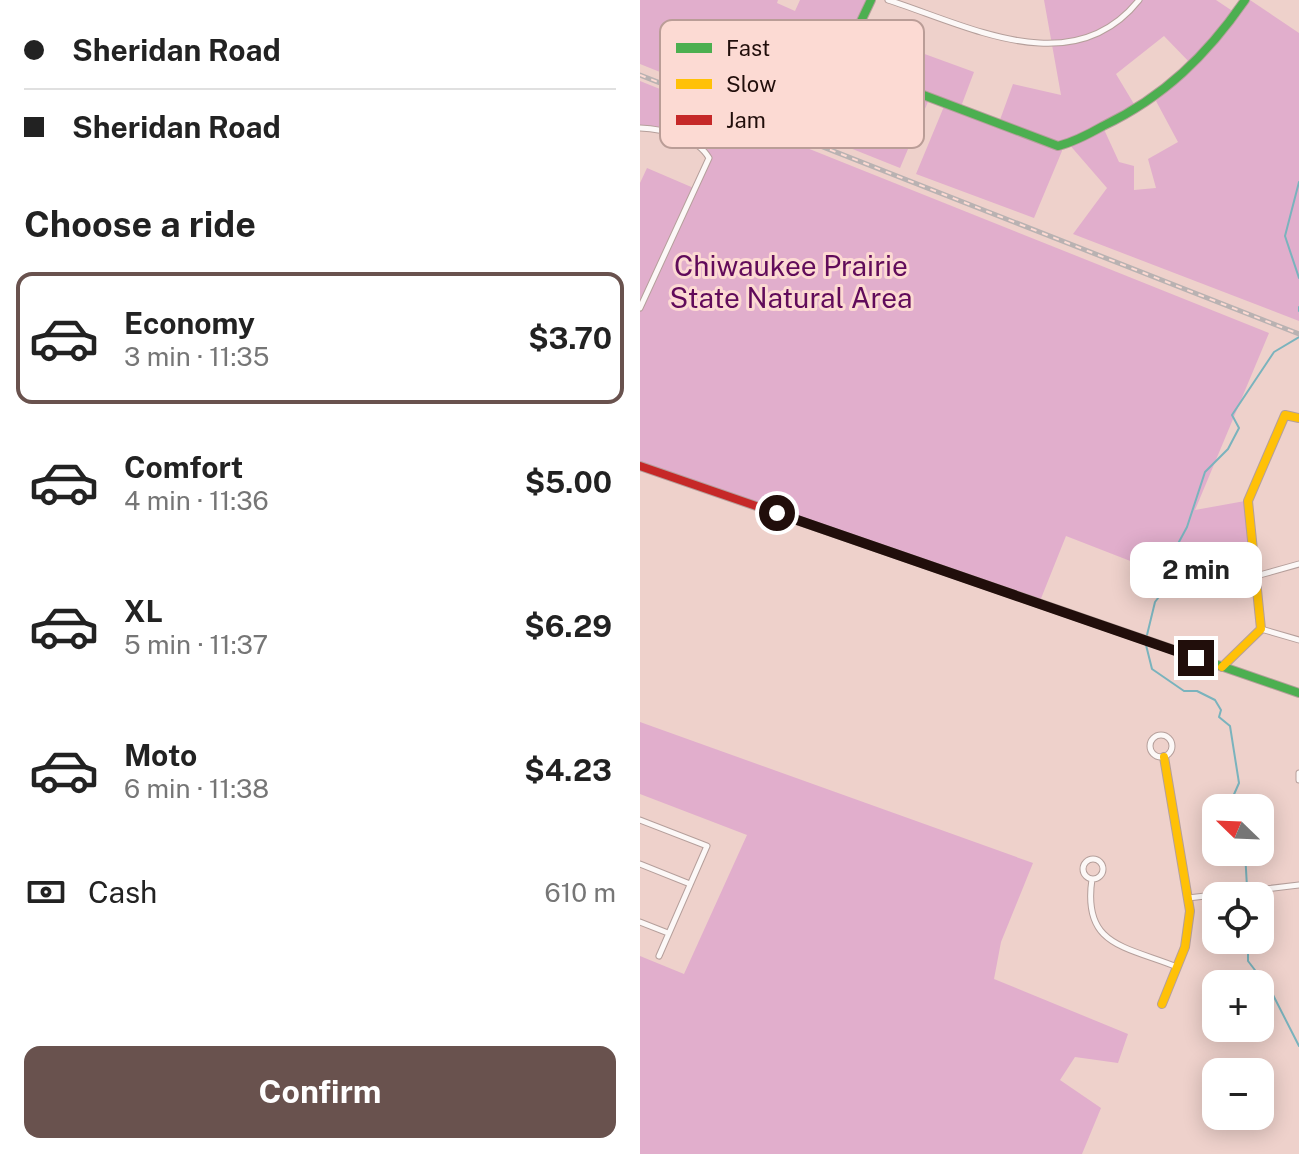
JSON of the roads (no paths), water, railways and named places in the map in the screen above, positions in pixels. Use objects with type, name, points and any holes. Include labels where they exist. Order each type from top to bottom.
[{"type":"street","points":[[862,20],[871,0]]},
{"type":"street","points":[[888,0],[982,31],[1054,46],[1103,32],[1139,0]]},
{"type":"street","points":[[924,97],[1019,134],[1052,145],[1065,145],[1138,111],[1161,96],[1212,45],[1245,0]]},
{"type":"street","points":[[640,128],[660,130]]},
{"type":"street","points":[[640,308],[709,158],[700,148]]},
{"type":"street","points":[[1261,629],[1248,501],[1285,415],[1299,418]]},
{"type":"street","points":[[640,466],[1299,693]]},
{"type":"street","points":[[1255,576],[1299,564]]},
{"type":"street","points":[[1222,667],[1261,629]]},
{"type":"street","points":[[1261,629],[1299,640]]},
{"type":"street","points":[[1158,736],[1168,738],[1172,743],[1170,753],[1164,757],[1154,754],[1151,748],[1158,736]]},
{"type":"street","points":[[1162,1004],[1185,947],[1190,911],[1164,757]]},
{"type":"street","points":[[1299,773],[1299,780]]},
{"type":"street","points":[[640,820],[707,846],[659,956]]},
{"type":"street","points":[[1095,859],[1101,862],[1104,871],[1101,876],[1092,879],[1083,869],[1088,860],[1095,859]]},
{"type":"street","points":[[640,864],[690,884]]},
{"type":"street","points":[[1092,879],[1088,905],[1093,924],[1105,937],[1177,967]]},
{"type":"street","points":[[1188,898],[1299,885]]},
{"type":"street","points":[[640,922],[668,933]]},
{"type":"waterway","points":[[1299,182],[1285,236],[1299,278]]},
{"type":"waterway","points":[[1147,635],[1155,602],[1168,585],[1173,553],[1187,527],[1205,472],[1228,449],[1239,428],[1232,415],[1274,352],[1299,337]]},
{"type":"waterway","points":[[1146,645],[1152,669],[1184,691],[1197,691],[1215,700],[1221,710],[1219,717],[1230,726],[1239,783],[1234,794]]},
{"type":"waterway","points":[[1246,866],[1247,882]]},
{"type":"waterway","points":[[1248,954],[1248,961],[1271,991],[1299,1046]]},
{"type":"railway","points":[[640,75],[660,83]]},
{"type":"railway","points":[[826,148],[1299,334]]},
{"type":"park label","name":"Chiwaukee Prairie State Natural Area","points":[[791,282]]}]
